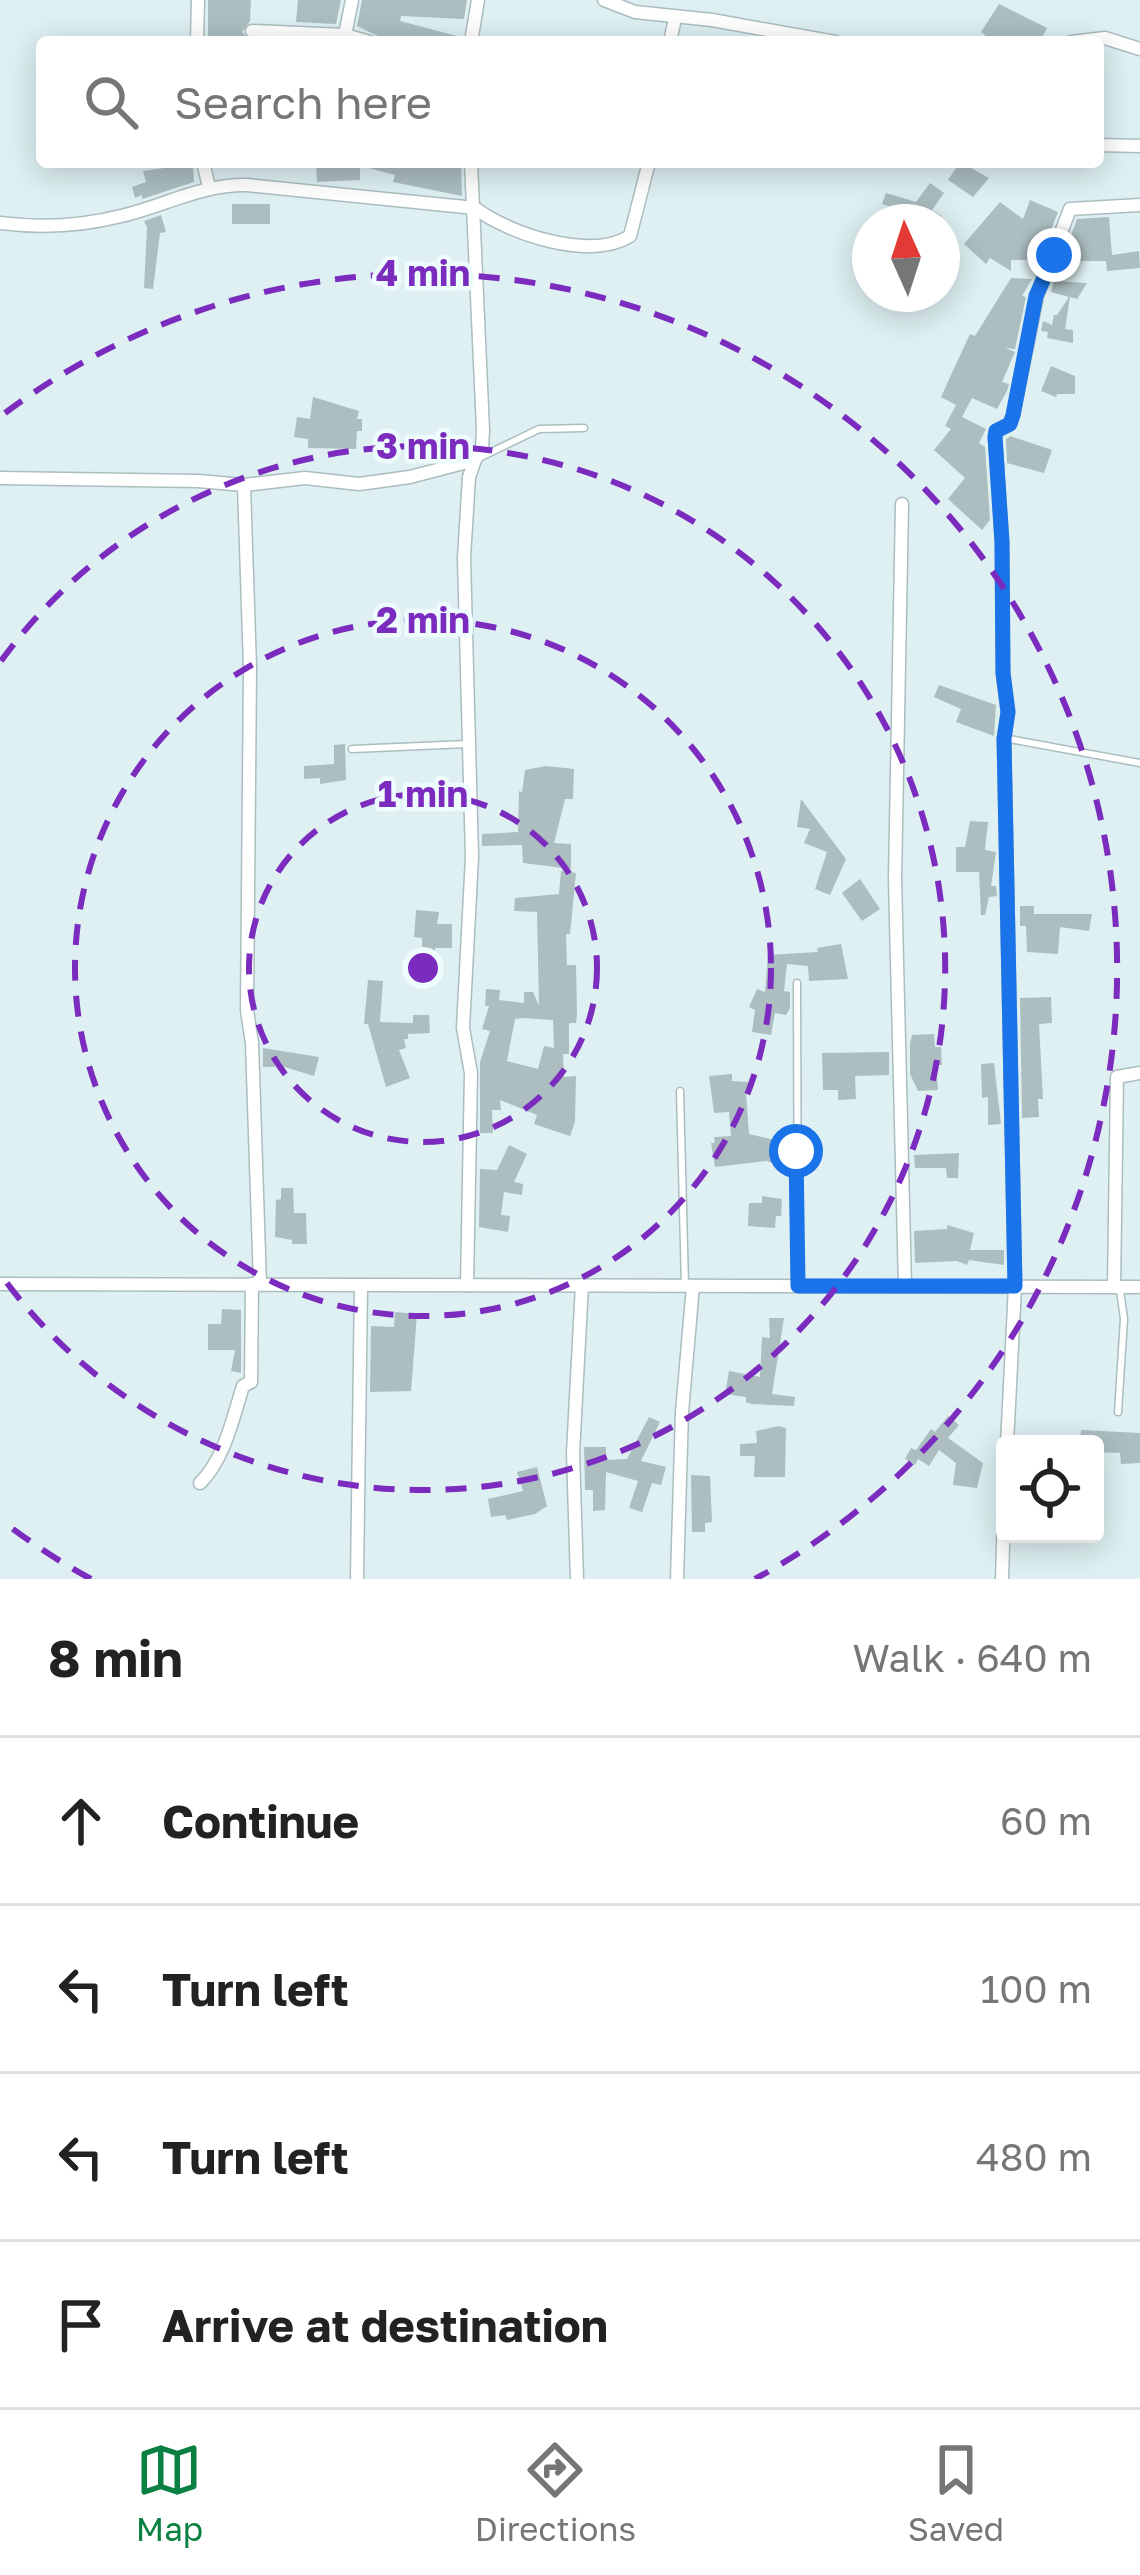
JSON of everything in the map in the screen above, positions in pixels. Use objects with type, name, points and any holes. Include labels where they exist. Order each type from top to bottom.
[{"type":"street","points":[[197,36],[198,0]]},
{"type":"street","points":[[345,35],[352,0]]},
{"type":"street","points":[[473,36],[478,0]]},
{"type":"street","points":[[604,0],[635,12],[802,36]]},
{"type":"street","points":[[671,36],[675,18]]},
{"type":"street","points":[[252,31],[297,36]]},
{"type":"street","points":[[335,36],[349,36]]},
{"type":"street","points":[[1104,38],[1140,49]]},
{"type":"street","points":[[1104,145],[1140,146]]},
{"type":"street","points":[[204,168],[209,187]]},
{"type":"street","points":[[467,1285],[470,1073],[463,1028],[472,856],[464,558],[469,477],[482,448],[483,430],[472,168]]},
{"type":"street","points":[[0,223],[79,224],[122,216],[209,187],[247,185],[475,208],[506,227],[558,242],[599,247],[630,236],[647,168]]},
{"type":"street","points":[[1007,1435],[1015,1286],[1004,739],[1008,712],[996,431],[1010,424],[1013,415],[1036,296],[1070,209],[1140,206]]},
{"type":"street","points":[[0,478],[244,485],[305,478],[358,484],[410,478],[475,460]]},
{"type":"street","points":[[200,1483],[221,1450],[243,1387],[251,1382],[256,1284],[248,1010],[250,668],[244,485]]},
{"type":"street","points":[[902,504],[896,879],[905,1286]]},
{"type":"street","points":[[1117,1287],[1117,1077],[1140,1073]]},
{"type":"street","points":[[0,1284],[1140,1287]]},
{"type":"street","points":[[357,1579],[361,1285]]},
{"type":"street","points":[[577,1579],[573,1453],[582,1286]]},
{"type":"street","points":[[677,1579],[689,1286]]},
{"type":"street","points":[[1002,1579],[1003,1543]]},
{"type":"lane","points":[[475,460],[539,429],[584,428]]},
{"type":"lane","points":[[1004,739],[1140,763]]},
{"type":"lane","points":[[352,749],[466,744]]},
{"type":"lane","points":[[797,982],[798,1286]]},
{"type":"lane","points":[[680,1091],[689,1286]]},
{"type":"lane","points":[[1117,1287],[1124,1319],[1118,1412]]},
{"type":"building","points":[[208,0],[251,0],[250,21],[242,32],[246,36],[208,36]]},
{"type":"building","points":[[298,0],[341,0],[336,24],[296,22]]},
{"type":"building","points":[[362,0],[467,0],[464,19],[401,16],[400,21],[457,36],[378,36],[357,26]]},
{"type":"building","points":[[999,4],[1047,28],[1043,36],[986,36],[981,32]]},
{"type":"building","points":[[193,168],[194,182],[135,198],[132,187],[146,182],[143,171]]},
{"type":"building","points":[[316,168],[360,168],[360,180],[317,182]]},
{"type":"building","points":[[369,168],[461,168],[462,196],[393,182],[395,175]]},
{"type":"building","points":[[956,168],[971,168],[989,178],[973,197],[948,180]]},
{"type":"building","points":[[930,183],[944,193],[936,204],[882,204],[886,193],[916,202]]},
{"type":"building","points":[[1030,200],[1058,212],[1039,260],[1011,260],[1011,271],[990,258],[986,264],[964,244],[1000,202],[1023,219]]},
{"type":"building","points":[[232,204],[270,204],[270,224],[232,224]]},
{"type":"building","points":[[161,215],[166,232],[160,233],[153,289],[144,288],[144,221]]},
{"type":"building","points":[[1109,217],[1112,255],[1139,251],[1140,268],[1107,271],[1106,261],[1062,261],[1077,219]]},
{"type":"building","points":[[1011,278],[1032,279],[1022,296],[1026,297],[1015,349],[1005,348],[1015,352],[1002,382],[1009,384],[1007,391],[997,409],[972,398],[962,417],[986,429],[979,443],[985,447],[990,520],[982,530],[948,499],[965,478],[934,450],[951,429],[945,426],[956,405],[941,397],[970,334],[975,336]]},
{"type":"building","points":[[1054,281],[1087,283],[1077,299],[1070,297],[1065,329],[1073,330],[1073,343],[1047,338],[1048,332],[1041,331],[1043,321],[1052,325],[1069,297],[1051,292]]},
{"type":"building","points":[[1051,366],[1075,376],[1075,394],[1056,397],[1041,391]]},
{"type":"building","points":[[313,397],[359,411],[362,431],[357,431],[356,449],[308,448],[308,439],[294,437],[297,417],[310,419]]},
{"type":"building","points":[[1010,436],[1052,450],[1044,473],[1007,463],[1006,439]]},
{"type":"building","points":[[939,685],[996,705],[994,736],[956,722],[961,709],[934,697]]},
{"type":"building","points":[[345,744],[346,780],[320,784],[320,778],[304,779],[304,766],[334,764],[334,745]]},
{"type":"building","points":[[574,769],[573,799],[565,799],[554,843],[571,844],[571,869],[523,863],[522,845],[482,846],[482,834],[518,832],[519,791],[525,770]]},
{"type":"building","points":[[801,799],[846,859],[830,895],[815,889],[827,852],[804,843],[810,829],[797,827]]},
{"type":"building","points":[[970,821],[988,822],[985,850],[996,852],[991,886],[996,886],[997,896],[989,897],[985,915],[981,915],[979,872],[956,872],[956,847],[965,847]]},
{"type":"building","points":[[561,871],[576,873],[570,934],[566,934],[567,965],[576,965],[577,1013],[576,1023],[569,1023],[569,1054],[563,1054],[564,1077],[576,1076],[575,1122],[570,1136],[534,1124],[537,1115],[500,1100],[501,1110],[492,1110],[493,1133],[480,1133],[480,1062],[490,1031],[482,1029],[489,1006],[485,1006],[486,989],[500,990],[499,1000],[524,1003],[524,992],[533,992],[539,1006],[537,912],[514,911],[515,898],[559,894]],"holes":[[[515,1019],[553,1020],[554,1048],[544,1046],[538,1069],[507,1061]]]},
{"type":"building","points":[[860,879],[880,909],[862,921],[842,893]]},
{"type":"building","points":[[1020,906],[1034,906],[1034,914],[1092,914],[1089,931],[1060,927],[1058,954],[1027,952]]},
{"type":"building","points":[[416,910],[439,912],[437,924],[452,924],[452,948],[435,948],[435,956],[422,956],[422,938],[414,937]]},
{"type":"building","points":[[841,944],[848,979],[809,981],[808,966],[787,964],[784,991],[790,992],[790,1008],[786,1015],[775,1013],[771,1035],[752,1032],[755,1010],[749,1007],[757,989],[765,992],[768,955],[818,952],[817,948]]},
{"type":"building","points":[[368,980],[383,981],[380,1022],[413,1023],[413,1015],[429,1015],[430,1033],[408,1034],[406,1048],[399,1050],[410,1078],[386,1087],[368,1024],[364,1024]]},
{"type":"building","points":[[1051,997],[1052,1023],[1039,1024],[1043,1099],[1038,1099],[1039,1117],[1022,1118],[1020,998]]},
{"type":"building","points":[[934,1034],[935,1047],[941,1047],[942,1065],[936,1065],[938,1090],[918,1091],[910,1074],[912,1035]]},
{"type":"building","points":[[263,1048],[319,1057],[314,1076],[275,1064],[263,1067]]},
{"type":"building","points":[[889,1052],[889,1075],[855,1076],[856,1099],[838,1100],[838,1090],[823,1090],[822,1053]]},
{"type":"building","points":[[994,1063],[1001,1124],[988,1125],[981,1064]]},
{"type":"building","points":[[732,1074],[732,1081],[749,1082],[749,1134],[771,1139],[779,1144],[778,1149],[790,1153],[785,1167],[766,1161],[715,1167],[714,1137],[731,1136],[729,1112],[714,1113],[709,1076]]},
{"type":"building","points":[[509,1145],[527,1154],[514,1182],[523,1184],[522,1195],[504,1192],[501,1215],[510,1216],[508,1232],[479,1227],[480,1169],[497,1170]]},
{"type":"building","points":[[959,1153],[958,1178],[947,1178],[946,1168],[915,1168],[914,1155]]},
{"type":"building","points":[[281,1188],[293,1188],[294,1213],[306,1213],[307,1244],[275,1237]]},
{"type":"building","points":[[762,1196],[782,1199],[775,1228],[748,1226],[749,1203],[762,1203]]},
{"type":"building","points":[[947,1225],[974,1233],[970,1250],[1004,1250],[1004,1265],[969,1260],[967,1265],[957,1261],[915,1263],[914,1231],[947,1229]]},
{"type":"building","points":[[222,1309],[241,1310],[241,1373],[231,1371],[235,1350],[208,1350],[208,1324],[221,1324]]},
{"type":"building","points":[[395,1312],[417,1314],[411,1391],[370,1392],[371,1326],[394,1327]]},
{"type":"building","points":[[769,1318],[784,1318],[772,1394],[795,1397],[794,1406],[751,1404],[746,1397],[725,1394],[729,1371],[760,1377],[762,1337],[770,1338]]},
{"type":"building","points":[[948,1416],[959,1425],[948,1438],[983,1463],[977,1488],[953,1485],[956,1463],[939,1450],[929,1466],[918,1459],[915,1465],[905,1459]]},
{"type":"building","points":[[649,1417],[660,1422],[641,1461],[666,1467],[661,1485],[652,1483],[642,1512],[629,1508],[638,1481],[606,1472],[605,1510],[593,1511],[593,1490],[585,1490],[584,1447],[606,1447],[606,1460],[627,1459]]},
{"type":"building","points":[[786,1428],[785,1477],[754,1477],[755,1456],[740,1456],[740,1444],[757,1443],[756,1431]]},
{"type":"building","points":[[1081,1430],[1140,1433],[1140,1463],[1121,1464],[1120,1453],[1104,1452],[1104,1435],[1081,1435]]},
{"type":"building","points":[[537,1467],[547,1506],[507,1520],[505,1515],[491,1517],[488,1499],[523,1491],[517,1472]]},
{"type":"building","points":[[691,1475],[710,1476],[712,1522],[705,1523],[705,1532],[692,1532]]},
{"type":"route","points":[[796,1151],[798,1286],[1015,1286],[1004,739],[1008,712],[995,437],[1013,415],[1036,296],[1054,255]]}]
